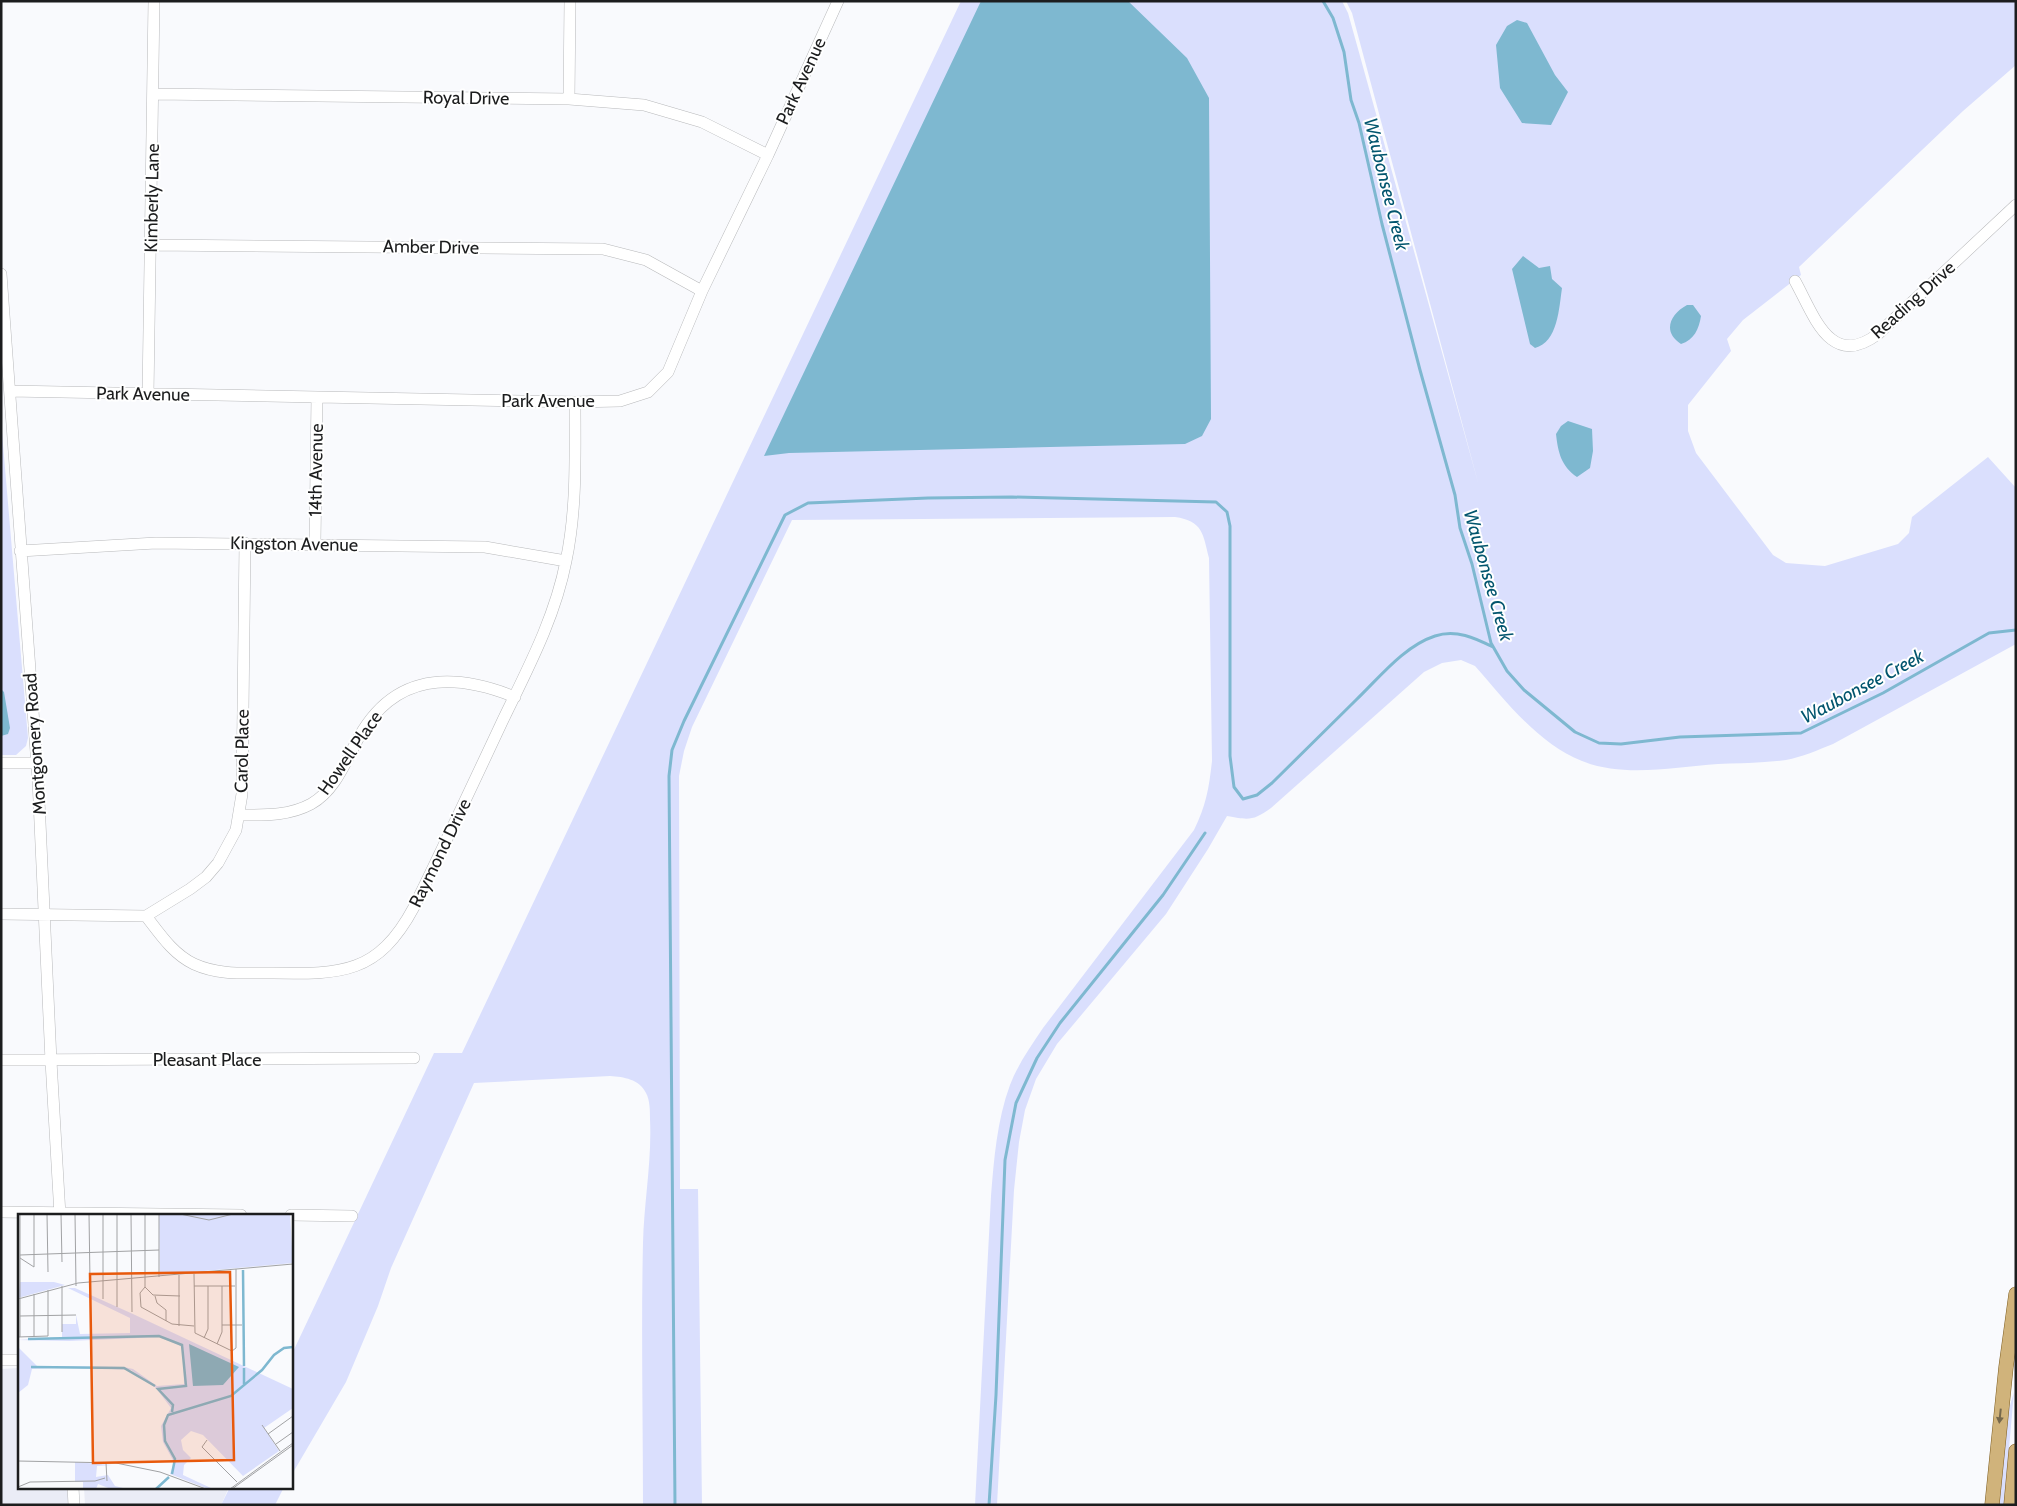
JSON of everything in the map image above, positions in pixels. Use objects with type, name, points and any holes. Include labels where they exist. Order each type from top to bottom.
[{"type":"main road","points":[[1992,1505],[2011,1368],[2016,1294]]},
{"type":"main road","points":[[2011,1505],[2016,1451]]},
{"type":"street","name":"Kimberly Lane","points":[[148,395],[152,245],[154,1]]},
{"type":"street","points":[[569,99],[570,1]]},
{"type":"street","name":"Park Avenue","points":[[10,391],[575,402],[620,401],[648,392],[668,372],[702,291],[768,155],[838,1]]},
{"type":"street","name":"Royal Drive","points":[[154,94],[569,99],[644,105],[702,122],[768,155]]},
{"type":"street","name":"Reading Drive","points":[[1795,281],[1826,336],[1840,345],[1859,345],[1878,334],[2016,205]]},
{"type":"street","name":"Amber Drive","points":[[152,245],[603,248],[646,260],[702,291]]},
{"type":"street","name":"Montgomery Road","points":[[1,274],[37,763],[60,1214]]},
{"type":"street","name":"14th Avenue","points":[[314,544],[317,397]]},
{"type":"street","name":"Raymond Drive","points":[[146,916],[178,955],[192,964],[225,973],[318,974],[340,971],[358,965],[390,944],[403,927],[514,696],[555,604],[566,561],[573,516],[575,402]]},
{"type":"street","name":"Kingston Avenue","points":[[20,551],[156,542],[485,547],[566,561]]},
{"type":"street","name":"Carol Place","points":[[146,916],[206,877],[228,848],[240,815],[242,794],[245,543]]},
{"type":"street","name":"Howell Place","points":[[240,815],[284,814],[311,804],[322,796],[333,784],[370,718],[382,705],[398,694],[415,687],[451,680],[490,687],[514,696]]},
{"type":"street","points":[[1,763],[37,763]]},
{"type":"street","points":[[1,914],[146,916]]},
{"type":"street","name":"Pleasant Place","points":[[1,1060],[414,1058]]},
{"type":"street","points":[[1,1212],[60,1214]]},
{"type":"street","points":[[292,1216],[352,1216]]},
{"type":"street","points":[[1,1360],[18,1360]]},
{"type":"street","points":[[73,1488],[74,1505]]},
{"type":"shaded area","points":[[961,1],[1342,1],[1348,13],[1479,486],[1352,13],[1346,1],[2016,1],[2016,65],[1963,111],[1799,267],[1801,275],[1743,320],[1727,339],[1731,351],[1688,405],[1688,431],[1696,453],[1773,555],[1786,563],[1825,566],[1898,544],[1909,533],[1912,517],[1988,457],[2016,488],[2016,644],[1833,744],[1804,755],[1778,761],[1649,770],[1615,769],[1598,766],[1566,753],[1551,744],[1523,720],[1475,666],[1461,660],[1442,663],[1424,672],[1271,808],[1260,815],[1250,818],[1227,816],[1166,914],[1057,1044],[1036,1079],[1025,1110],[1019,1142],[1014,1190],[997,1505],[975,1505],[991,1196],[999,1126],[1010,1085],[1021,1062],[1043,1028],[1194,830],[1204,805],[1212,761],[1209,558],[1203,536],[1196,525],[1175,517],[792,520],[692,727],[684,751],[679,776],[680,1189],[698,1189],[702,1505],[643,1505],[642,1276],[650,1150],[650,1109],[643,1088],[626,1078],[610,1076],[474,1083],[391,1268],[378,1306],[346,1382],[292,1474],[292,1354],[434,1053],[462,1053]]},
{"type":"shaded area","points":[[981,1],[1128,1],[1187,58],[1209,98],[1211,419],[1202,436],[1185,444],[789,453],[764,456]]},
{"type":"shaded area","points":[[1517,20],[1527,23],[1555,75],[1568,92],[1551,125],[1522,123],[1500,88],[1496,45],[1507,26]]},
{"type":"shaded area","points":[[1523,256],[1539,268],[1550,266],[1552,279],[1562,288],[1553,332],[1543,345],[1535,348],[1530,344],[1512,269]]},
{"type":"shaded area","points":[[1687,305],[1693,305],[1701,316],[1695,333],[1689,340],[1681,344],[1672,334],[1670,323],[1676,313]]},
{"type":"shaded area","points":[[1,421],[28,738],[26,746],[16,755],[1,755]]},
{"type":"shaded area","points":[[1568,421],[1592,429],[1593,451],[1590,468],[1577,477],[1564,463],[1559,453],[1557,441],[1556,434],[1561,426]]},
{"type":"shaded area","points":[[1,689],[4,692],[10,728],[8,734],[1,736]]},
{"type":"shaded area","points":[[18,1368],[18,1488],[68,1488],[70,1505],[1,1505],[1,1369]]},
{"type":"shaded area","points":[[2014,1392],[2004,1505],[1998,1505],[2006,1419]]},
{"type":"shaded area","points":[[84,1488],[229,1488],[221,1505],[85,1505]]},
{"type":"shaded area","points":[[230,1488],[284,1488],[275,1505],[221,1505]]},
{"type":"waterway","name":"Waubonsee Creek","points":[[1323,1],[1333,18],[1344,52],[1351,100],[1359,123],[1382,224],[1420,370],[1455,495],[1460,528],[1472,564],[1491,643],[1507,671],[1524,690],[1575,732],[1599,743],[1621,744],[1680,737],[1801,733],[1883,693],[1989,633],[2016,630]]},
{"type":"waterway","points":[[675,1505],[669,776],[672,750],[684,721],[785,515],[808,503],[928,498],[1012,497],[1216,502],[1227,512],[1230,526],[1230,756],[1234,787],[1243,799],[1257,795],[1272,783],[1383,673],[1413,647],[1443,634],[1465,635],[1493,647]]},
{"type":"waterway","points":[[989,1505],[996,1395],[1005,1160],[1016,1103],[1037,1058],[1060,1023],[1163,895],[1205,833]]}]
